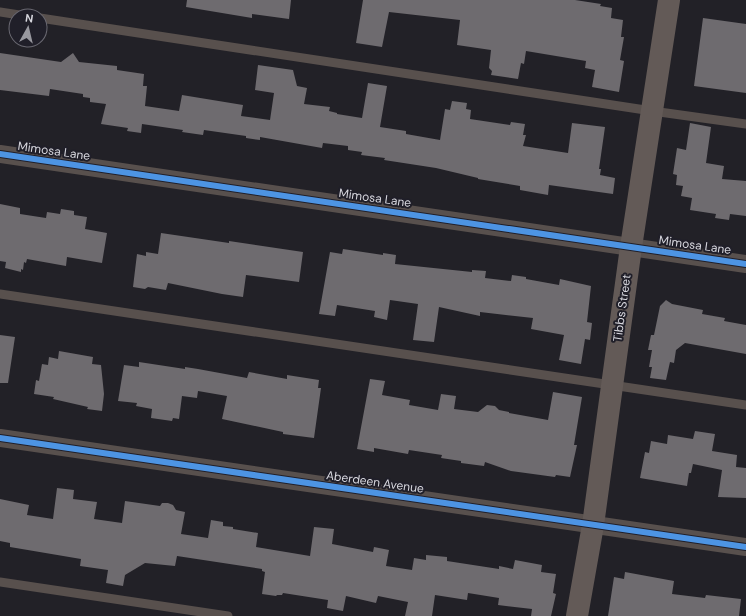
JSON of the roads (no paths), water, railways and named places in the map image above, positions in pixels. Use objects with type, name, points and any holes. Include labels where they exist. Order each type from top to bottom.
[{"type":"street","name":"Tibbs Street","points":[[577,616],[593,525],[631,247],[669,0]]},
{"type":"street","name":"Mimosa Lane","points":[[0,154],[746,264]]},
{"type":"street","name":"Aberdeen Avenue","points":[[0,438],[746,547]]},
{"type":"lane","points":[[48,19],[746,124]]},
{"type":"lane","points":[[0,294],[746,404]]},
{"type":"lane","points":[[0,582],[228,616]]}]
